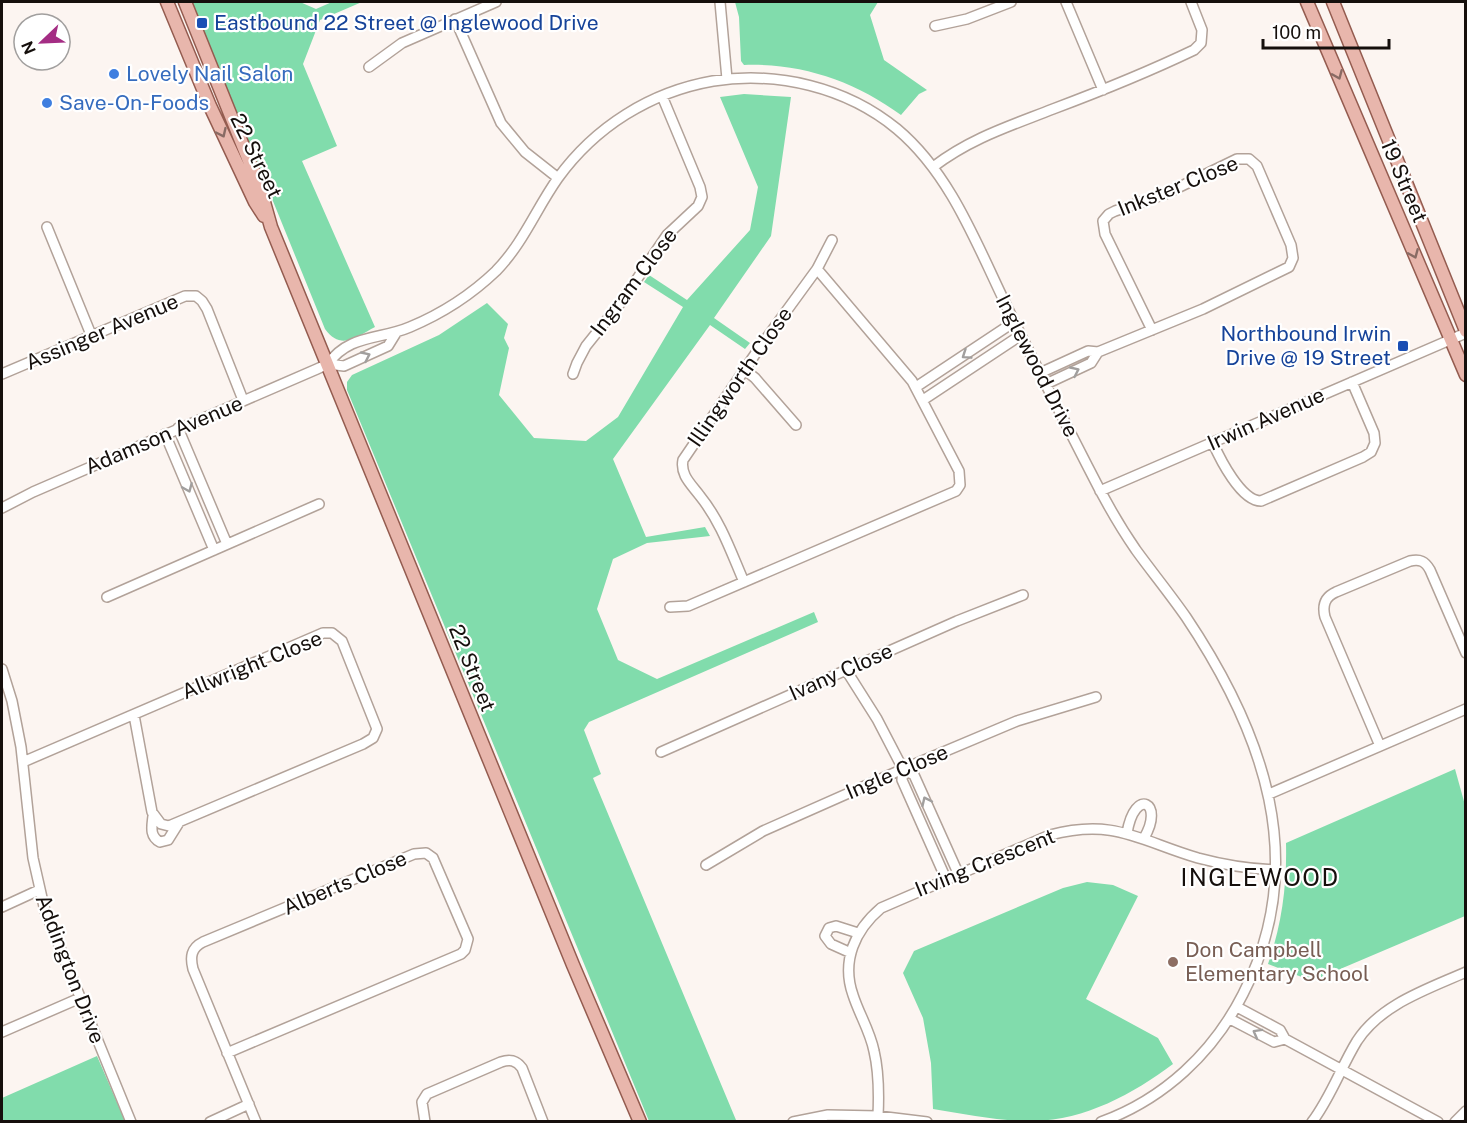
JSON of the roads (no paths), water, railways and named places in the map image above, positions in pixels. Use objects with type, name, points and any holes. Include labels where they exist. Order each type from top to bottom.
[{"type":"main road","name":"22 Street","points":[[167,2],[210,106],[255,202],[271,227]]},
{"type":"main road","name":"22 Street","points":[[185,2],[260,188],[271,227],[560,933],[640,1122]]},
{"type":"main road","name":"19 Street","points":[[1307,2],[1466,375]]},
{"type":"main road","name":"19 Street","points":[[1333,2],[1466,332]]},
{"type":"street","points":[[369,67],[402,43],[496,2]]},
{"type":"street","points":[[720,2],[728,79]]},
{"type":"street","points":[[935,26],[967,19],[1011,2]]},
{"type":"street","points":[[1066,2],[1103,90]]},
{"type":"street","points":[[933,167],[972,141],[1103,90],[1199,47],[1203,37],[1202,30],[1191,2]]},
{"type":"street","points":[[455,19],[501,123],[525,152],[558,178]]},
{"type":"street","name":"Inglewood Drive","points":[[328,364],[338,351],[369,338],[396,333],[414,326],[450,306],[474,289],[497,270],[524,236],[558,178],[587,145],[605,128],[627,113],[662,96],[689,86],[728,79],[758,79],[805,84],[846,97],[872,111],[897,129],[933,167],[960,210],[1100,491],[1133,545],[1189,622],[1223,680],[1251,741],[1269,794],[1276,837],[1275,894],[1265,943],[1254,974],[1230,1018],[1208,1049],[1186,1071],[1127,1117],[1101,1122]]},
{"type":"street","name":"Ingram Close","points":[[573,374],[586,346],[622,302],[667,235],[695,210],[701,201],[700,187],[662,96]]},
{"type":"street","name":"Inkster Close","points":[[1040,373],[1088,351],[1098,352],[1152,330],[1221,301],[1285,270],[1292,263],[1294,253],[1291,245],[1257,166],[1249,159],[1237,159],[1165,194],[1115,211],[1103,221],[1105,234],[1152,330]]},
{"type":"street","points":[[47,227],[92,337]]},
{"type":"street","name":"Illingworth Close","points":[[744,582],[722,528],[684,475],[681,467],[684,456],[817,269],[832,240]]},
{"type":"street","points":[[670,607],[688,606],[956,491],[960,485],[959,471],[909,376],[817,269]]},
{"type":"street","name":"Assinger Avenue","points":[[2,374],[185,296],[196,296],[207,309],[243,400]]},
{"type":"street","points":[[916,387],[1014,322]]},
{"type":"street","name":"Irwin Avenue","points":[[1100,491],[1466,332]]},
{"type":"street","name":"Inglewood Drive","points":[[328,364],[344,366],[388,346],[396,333]]},
{"type":"street","points":[[923,400],[1021,335]]},
{"type":"street","name":"Inkster Close","points":[[1046,384],[1091,363],[1098,352]]},
{"type":"street","name":"Adamson Avenue","points":[[2,508],[33,492],[328,364]]},
{"type":"street","points":[[745,370],[755,378],[796,425]]},
{"type":"street","points":[[1213,443],[1220,460],[1243,492],[1251,500],[1256,501],[1261,501],[1363,457],[1371,452],[1375,439],[1352,382]]},
{"type":"street","points":[[178,429],[227,544]]},
{"type":"street","points":[[165,434],[214,550]]},
{"type":"street","points":[[107,597],[319,504]]},
{"type":"street","points":[[1380,746],[1325,616],[1323,606],[1328,598],[1336,592],[1410,561],[1421,560],[1430,570],[1466,653]]},
{"type":"street","name":"Ivany Close","points":[[661,752],[1023,595]]},
{"type":"street","name":"Allwright Close","points":[[23,762],[318,634],[328,633],[336,635],[342,641],[375,720],[376,734],[363,744],[178,824],[168,840],[160,842],[153,837],[152,833],[153,816],[134,714]]},
{"type":"street","name":"Addington Drive","points":[[2,669],[12,701],[23,762],[33,858],[39,890],[50,926],[131,1122]]},
{"type":"street","points":[[846,670],[877,719],[903,769],[902,780],[946,879]]},
{"type":"street","name":"Ingle Close","points":[[706,865],[763,831],[903,769],[1017,721],[1096,697]]},
{"type":"street","points":[[1269,794],[1466,709]]},
{"type":"street","points":[[903,769],[914,775],[958,873]]},
{"type":"street","points":[[1127,833],[1134,809],[1144,804],[1152,811],[1152,818],[1144,838]]},
{"type":"street","points":[[153,816],[164,825],[178,824]]},
{"type":"street","points":[[922,825],[934,819]]},
{"type":"street","name":"Irving Crescent","points":[[878,1116],[875,1053],[849,983],[848,968],[858,933],[881,908],[958,873],[1050,835],[1068,830],[1096,828],[1127,833],[1212,862],[1276,870]]},
{"type":"street","name":"Alberts Close","points":[[227,1053],[461,954],[465,950],[468,939],[436,862],[430,854],[422,852],[414,854],[203,942],[195,948],[191,957],[193,969],[227,1053],[256,1122]]},
{"type":"street","points":[[2,907],[39,890]]},
{"type":"street","points":[[851,952],[828,942],[826,932],[832,926],[858,933]]},
{"type":"street","points":[[1312,1122],[1359,1038],[1384,1014],[1414,994],[1466,972]]},
{"type":"street","points":[[2,1032],[80,998]]},
{"type":"street","points":[[1237,1007],[1280,1030],[1285,1039],[1438,1122]]},
{"type":"street","points":[[1230,1018],[1274,1042],[1285,1039]]},
{"type":"street","points":[[425,1122],[422,1102],[427,1094],[490,1066],[510,1060],[522,1068],[543,1122]]},
{"type":"street","points":[[210,1122],[249,1104]]},
{"type":"street","points":[[1455,1122],[1466,1112]]},
{"type":"street","points":[[793,1122],[878,1116],[927,1122]]},
{"type":"place","name":"Eastbound 22 Street @ Inglewood Drive","points":[[202,23]]},
{"type":"place","name":"Lovely Nail Salon","points":[[114,74]]},
{"type":"place","name":"Save-On-Foods","points":[[47,103]]},
{"type":"place","name":"Northbound Irwin Drive @ 19 Street","points":[[1403,346]]},
{"type":"place","name":"Don Campbell Elementary School","points":[[1173,962]]},
{"type":"district","name":"INGLEWOOD","points":[[1260,878]]}]
